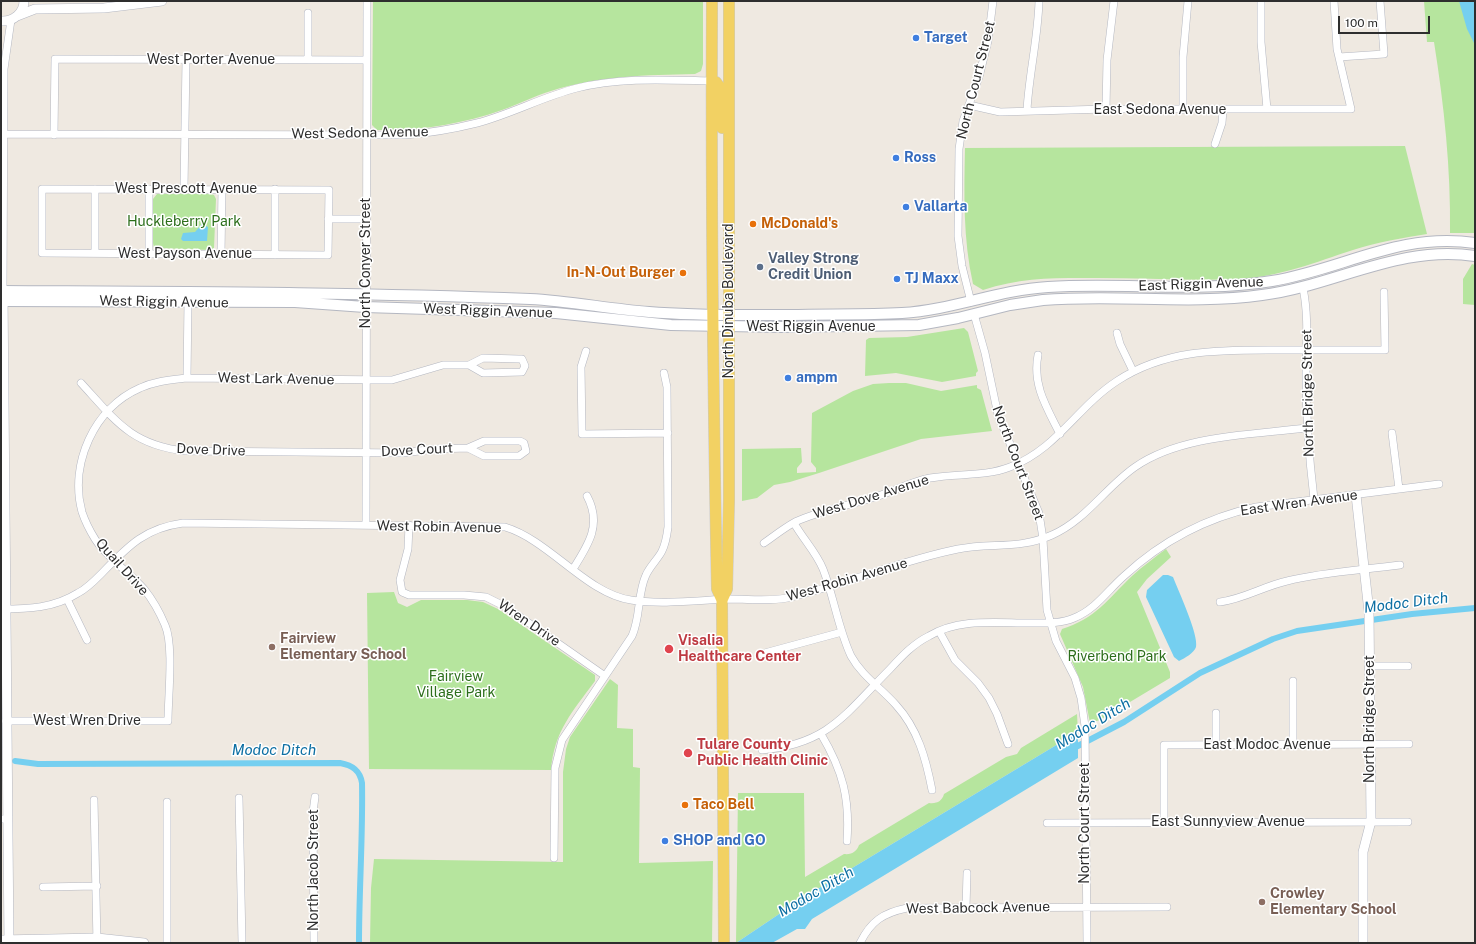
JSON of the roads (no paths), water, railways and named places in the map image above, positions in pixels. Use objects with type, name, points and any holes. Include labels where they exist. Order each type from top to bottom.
[{"type":"main road","name":"North Dinuba Boulevard","points":[[712,1],[714,326],[718,589],[722,600],[724,943]]},
{"type":"main road","name":"North Dinuba Boulevard","points":[[722,600],[727,589],[728,566],[729,1]]},
{"type":"main road","points":[[712,22],[721,75],[729,79]]},
{"type":"main road","points":[[712,81],[716,82],[720,88],[722,128],[729,148]]},
{"type":"main road","points":[[1436,241],[1436,254]]},
{"type":"main road","name":"East Riggin Avenue","points":[[971,302],[1023,290],[1070,286],[1230,285],[1263,282],[1302,275],[1379,250],[1436,241],[1475,243]]},
{"type":"main road","name":"East Riggin Avenue","points":[[974,314],[1010,305],[1050,299],[1243,297],[1303,288],[1380,263],[1436,254],[1475,256]]},
{"type":"main road","points":[[974,314],[977,306],[1070,286]]},
{"type":"main road","name":"West Riggin Avenue","points":[[2,296],[365,293],[534,299],[581,302],[650,312],[714,315],[898,314],[938,309],[971,302]]},
{"type":"main road","name":"West Riggin Avenue","points":[[2,296],[188,302],[295,302],[365,307],[562,314],[645,323],[728,327],[885,327],[932,323],[974,314]]},
{"type":"main road","points":[[471,310],[489,305],[526,305],[534,299]]},
{"type":"main road","points":[[885,327],[958,312],[968,309],[971,306],[971,302]]},
{"type":"street","points":[[24,1],[21,11],[14,18],[4,69],[2,134],[3,609],[6,721],[4,819],[6,941],[97,941],[144,943]]},
{"type":"street","points":[[1,21],[14,18],[35,9],[97,9],[162,1]]},
{"type":"street","name":"North Conyer Street","points":[[366,525],[365,293],[367,1]]},
{"type":"street","name":"North Court Street","points":[[971,302],[962,266],[957,221],[959,149],[964,121],[988,41],[993,1]]},
{"type":"street","points":[[1027,110],[1039,1]]},
{"type":"street","points":[[1106,110],[1107,60],[1114,1]]},
{"type":"street","points":[[1183,110],[1183,57],[1188,1]]},
{"type":"street","points":[[1260,1],[1261,49],[1267,110]]},
{"type":"street","points":[[1334,1],[1335,34],[1339,57],[1384,54],[1380,1]]},
{"type":"street","points":[[308,13],[308,60]]},
{"type":"street","name":"East Sedona Avenue","points":[[969,105],[980,109],[1000,112],[1027,110],[1351,109],[1339,57]]},
{"type":"street","name":"West Porter Avenue","points":[[54,135],[55,60],[367,60]]},
{"type":"street","points":[[184,189],[186,60]]},
{"type":"street","points":[[1,61],[4,69]]},
{"type":"street","name":"West Sedona Avenue","points":[[2,134],[421,134],[477,123],[554,95],[602,84],[658,80],[712,81]]},
{"type":"street","points":[[1215,144],[1222,123],[1223,110]]},
{"type":"street","name":"West Prescott Avenue","points":[[42,253],[42,189],[329,190],[328,219]]},
{"type":"street","points":[[95,189],[95,253]]},
{"type":"street","points":[[149,189],[149,254]]},
{"type":"street","points":[[221,254],[222,189]]},
{"type":"street","points":[[275,189],[275,255]]},
{"type":"street","points":[[328,219],[366,219]]},
{"type":"street","name":"West Payson Avenue","points":[[42,253],[328,255],[328,219]]},
{"type":"street","name":"North Bridge Street","points":[[1303,288],[1307,312],[1306,428],[1314,499]]},
{"type":"street","name":"West Dove Avenue","points":[[764,543],[794,523],[921,480],[946,476],[988,473],[1019,463],[1044,449],[1099,394],[1133,371],[1172,356],[1207,350],[1385,350],[1384,292]]},
{"type":"street","points":[[187,378],[188,302]]},
{"type":"street","name":"North Court Street","points":[[974,314],[985,353],[996,408],[1036,505],[1043,539],[1045,592],[1050,623],[1056,640],[1075,678],[1081,698],[1085,731],[1086,943]]},
{"type":"street","points":[[1117,332],[1120,344],[1133,371]]},
{"type":"street","points":[[586,351],[581,367],[582,434],[668,433]]},
{"type":"street","points":[[1038,355],[1035,368],[1036,381],[1040,395],[1060,434]]},
{"type":"street","points":[[484,358],[519,359],[522,360],[526,366],[525,369],[519,373],[483,373],[469,365],[484,358]]},
{"type":"street","name":"West Lark Avenue","points":[[187,378],[398,379],[443,365],[469,365]]},
{"type":"street","points":[[554,858],[555,768],[558,751],[567,731],[632,636],[638,619],[646,575],[661,552],[668,527],[667,387],[664,373]]},
{"type":"street","name":"Quail Drive","points":[[168,721],[170,647],[166,627],[144,589],[97,541],[82,512],[78,490],[81,462],[92,431],[108,412],[122,398],[139,388],[158,382],[187,378]]},
{"type":"street","name":"Dove Drive","points":[[81,383],[128,432],[140,439],[170,449],[185,451],[366,453]]},
{"type":"street","name":"West Robin Avenue","points":[[3,609],[38,608],[67,599],[79,593],[93,582],[114,560],[141,537],[152,530],[167,525],[183,524],[505,527],[524,535],[611,594],[627,600],[779,599],[959,549],[1013,546],[1043,539],[1076,521],[1090,510],[1123,476],[1142,463],[1167,450],[1198,441],[1306,428]]},
{"type":"street","points":[[1392,433],[1399,489]]},
{"type":"street","name":"Dove Court","points":[[366,453],[403,453],[435,449],[468,448],[484,441],[520,441],[524,443],[526,451],[519,456],[484,456],[468,448]]},
{"type":"street","name":"East Wren Avenue","points":[[762,750],[793,746],[821,734],[842,718],[908,650],[930,635],[939,631],[951,626],[972,623],[1050,623],[1074,619],[1090,610],[1122,577],[1146,557],[1182,534],[1205,522],[1244,510],[1314,499],[1439,484]]},
{"type":"street","name":"North Bridge Street","points":[[1356,495],[1366,570],[1370,631],[1371,821],[1363,852],[1363,943]]},
{"type":"street","points":[[572,568],[584,552],[593,530],[593,508],[587,496]]},
{"type":"street","points":[[794,523],[818,559],[842,632],[852,657],[862,672],[895,704],[913,730],[925,758],[932,790]]},
{"type":"street","name":"Wren Drive","points":[[409,525],[408,549],[400,587],[405,595],[476,595],[496,601],[605,676]]},
{"type":"street","points":[[1220,602],[1237,600],[1263,588],[1287,581],[1400,565]]},
{"type":"street","points":[[67,599],[87,640]]},
{"type":"street","points":[[939,631],[955,660],[978,683],[989,698],[997,714],[1008,744]]},
{"type":"street","points":[[761,654],[842,632]]},
{"type":"street","points":[[1370,666],[1408,666]]},
{"type":"street","points":[[1292,680],[1293,744]]},
{"type":"street","points":[[1216,713],[1216,745]]},
{"type":"street","name":"West Wren Drive","points":[[6,721],[168,721]]},
{"type":"street","points":[[821,734],[835,758],[845,789],[848,808],[847,842]]},
{"type":"street","name":"East Modoc Avenue","points":[[1164,822],[1164,744],[1408,744]]},
{"type":"street","name":"North Jacob Street","points":[[314,943],[313,812],[315,797]]},
{"type":"street","points":[[240,798],[242,943]]},
{"type":"street","points":[[94,800],[97,941]]},
{"type":"street","points":[[166,943],[167,802]]},
{"type":"street","name":"East Sunnyview Avenue","points":[[1047,823],[1408,822]]},
{"type":"street","points":[[966,908],[967,873]]},
{"type":"street","points":[[43,887],[97,886]]},
{"type":"street","name":"West Babcock Avenue","points":[[860,943],[866,931],[876,920],[890,912],[907,908],[1167,907]]},
{"type":"water","points":[[1459,1],[1475,1],[1475,45],[1467,29]]},
{"type":"water","points":[[202,224],[208,227],[207,241],[183,241],[181,239],[183,233],[195,232]]},
{"type":"water","points":[[1163,575],[1173,577],[1191,623],[1196,641],[1196,647],[1193,651],[1179,661],[1174,657],[1146,597],[1147,590]]},
{"type":"water","points":[[1078,732],[1078,758],[812,919],[805,929],[797,929],[772,943],[736,943],[809,894]]},
{"type":"waterway","name":"Modoc Ditch","points":[[1072,749],[1124,722],[1200,673],[1273,639],[1297,631],[1412,614],[1475,608]]},
{"type":"waterway","name":"Modoc Ditch","points":[[15,761],[38,764],[340,763],[352,767],[357,771],[362,783],[359,943]]},
{"type":"place","name":"Target","points":[[916,38]]},
{"type":"place","name":"Ross","points":[[896,158]]},
{"type":"place","name":"Vallarta","points":[[906,207]]},
{"type":"place","name":"McDonald's","points":[[753,224]]},
{"type":"place","name":"Valley Strong Credit Union","points":[[760,267]]},
{"type":"place","name":"In-N-Out Burger","points":[[683,273]]},
{"type":"place","name":"TJ Maxx","points":[[897,279]]},
{"type":"place","name":"ampm","points":[[788,378]]},
{"type":"place","name":"Fairview Elementary School","points":[[272,647]]},
{"type":"place","name":"Visalia Healthcare Center","points":[[669,649]]},
{"type":"place","name":"Tulare County Public Health Clinic","points":[[688,753]]},
{"type":"place","name":"Taco Bell","points":[[685,805]]},
{"type":"place","name":"SHOP and GO","points":[[665,841]]},
{"type":"place","name":"Crowley Elementary School","points":[[1262,902]]},
{"type":"park label","name":"Huckleberry Park","points":[[184,222]]},
{"type":"park label","name":"Riverbend Park","points":[[1117,657]]},
{"type":"park label","name":"Fairview Village Park","points":[[456,686]]}]
